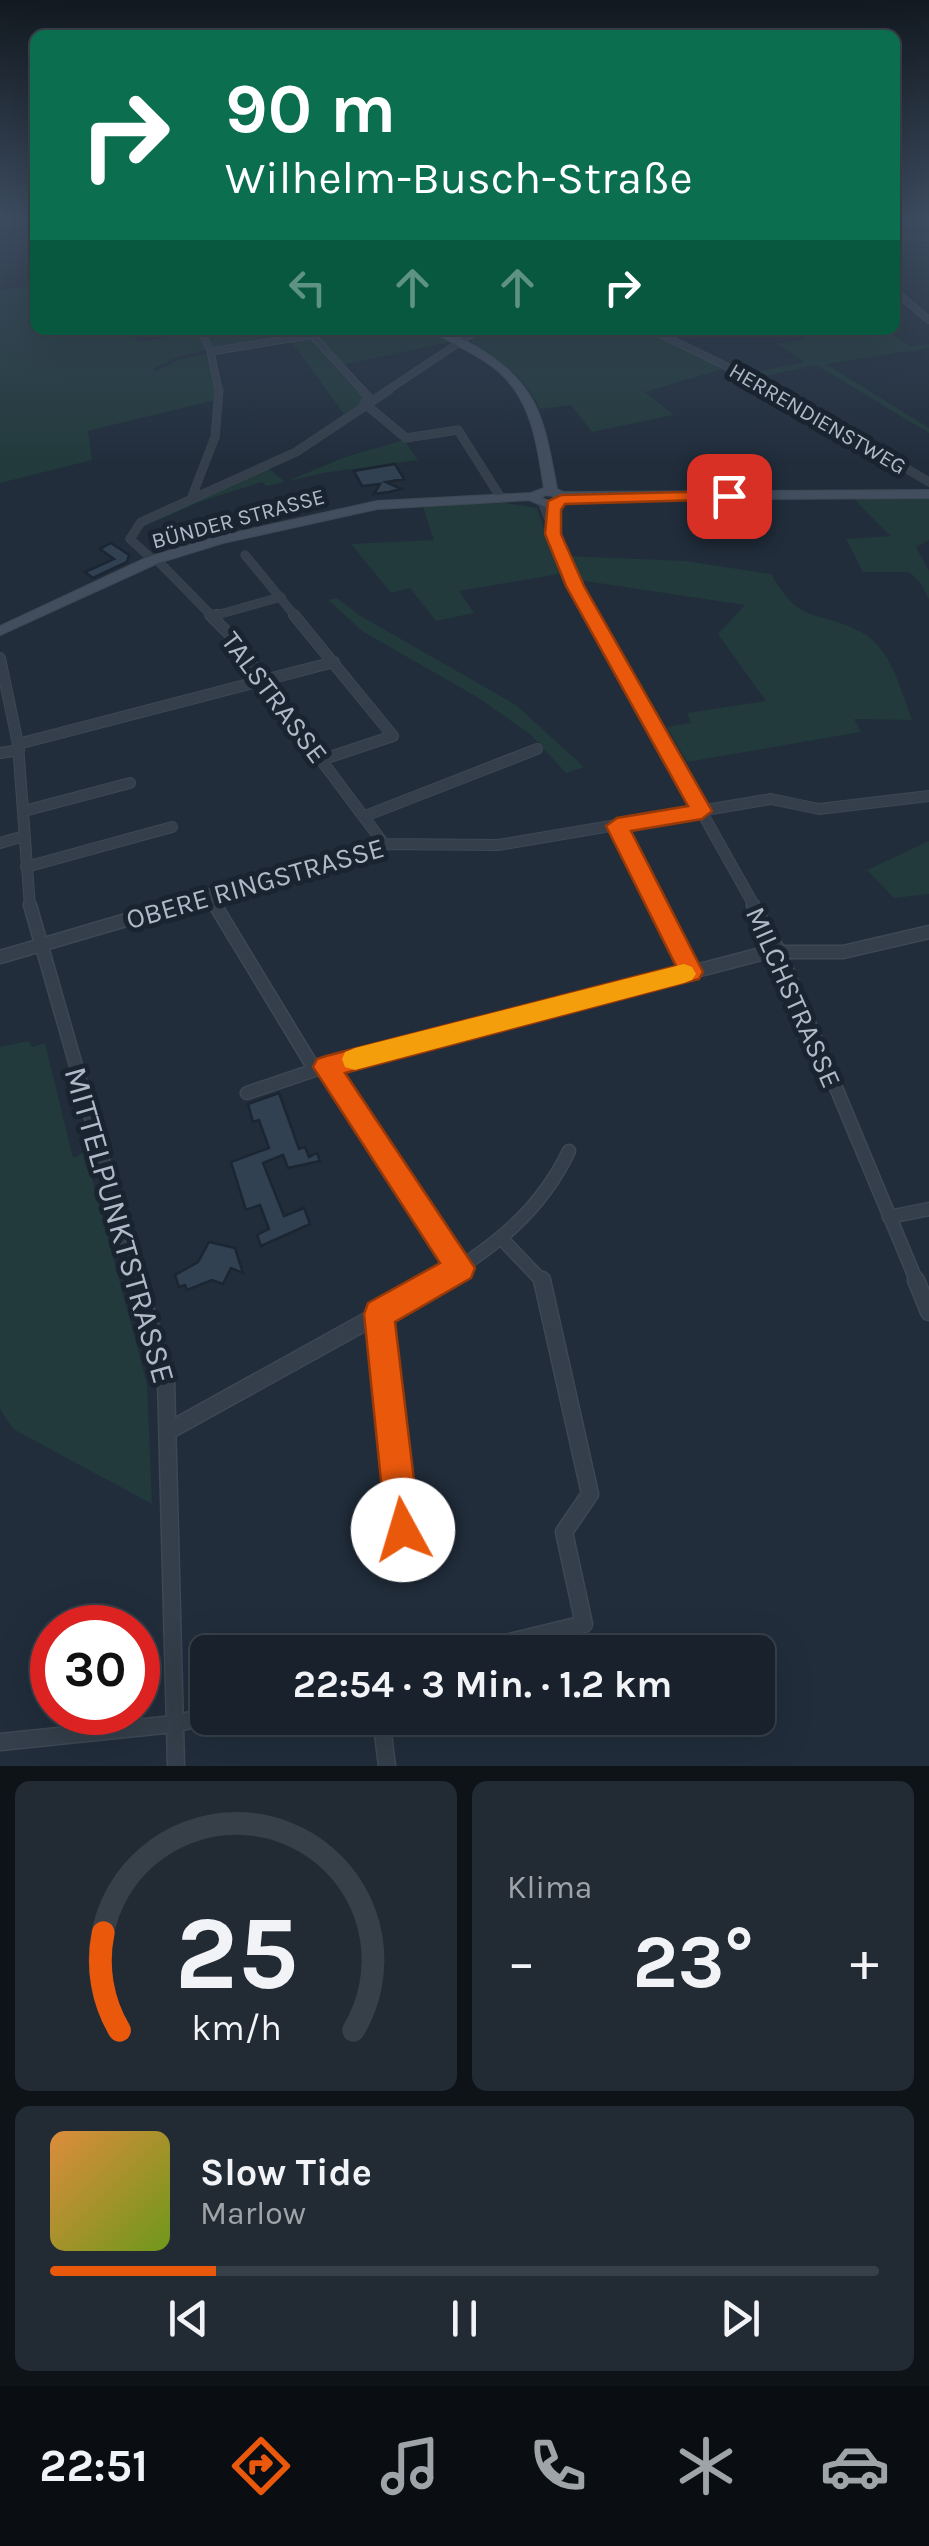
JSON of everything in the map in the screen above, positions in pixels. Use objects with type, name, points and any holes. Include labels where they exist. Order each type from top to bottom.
[{"type":"main road","points":[[446,335],[493,360],[528,394],[536,411],[547,498]]},
{"type":"main road","name":"BÜNDER STRASSE","points":[[0,631],[155,560],[220,540],[377,504],[500,498],[929,494]]},
{"type":"street","points":[[905,299],[929,320]]},
{"type":"street","points":[[191,499],[200,486],[218,431],[214,351],[203,335]]},
{"type":"street","points":[[214,351],[312,335],[367,401],[406,438],[458,430],[500,498]]},
{"type":"street","points":[[155,560],[131,542],[132,533],[148,518],[296,452],[470,335]]},
{"type":"street","name":"HERRENDIENSTWEG","points":[[663,335],[753,376],[929,482]]},
{"type":"street","points":[[200,486],[211,491]]},
{"type":"street","name":"MILCHSTRASSE","points":[[547,498],[553,534],[575,586],[779,951],[929,1312]]},
{"type":"street","points":[[245,555],[392,736],[321,760]]},
{"type":"street","name":"TALSTRASSE","points":[[155,560],[241,646],[262,681],[384,844]]},
{"type":"street","points":[[213,616],[281,598]]},
{"type":"street","name":"MITTELPUNKTSTRASSE","points":[[0,658],[18,747],[30,907],[166,1380],[176,1766]]},
{"type":"street","points":[[0,753],[334,662]]},
{"type":"street","points":[[364,816],[537,749]]},
{"type":"street","points":[[24,811],[130,783]]},
{"type":"street","name":"OBERE RINGSTRASSE","points":[[0,957],[384,844],[498,845],[771,799],[818,808],[929,796]]},
{"type":"street","points":[[617,826],[691,972]]},
{"type":"street","points":[[26,867],[172,827]]},
{"type":"street","points":[[0,843],[24,836]]},
{"type":"street","points":[[208,894],[320,1068],[460,1268]]},
{"type":"street","points":[[248,1092],[320,1068],[779,951],[843,952],[929,932]]},
{"type":"street","points":[[170,1430],[460,1268],[501,1238],[561,1175],[568,1151]]},
{"type":"street","points":[[889,1216],[929,1209]]},
{"type":"street","points":[[501,1238],[544,1282],[590,1494],[564,1532],[584,1624],[539,1635]]},
{"type":"street","points":[[379,1314],[407,1566]]},
{"type":"street","points":[[0,1742],[190,1720]]},
{"type":"street","points":[[383,1735],[387,1766]]},
{"type":"green space","points":[[0,299],[30,299],[30,335],[133,335],[138,342],[200,335],[207,350],[180,356],[153,369],[155,372],[178,360],[212,353],[215,400],[88,431],[92,460],[0,483]]},
{"type":"green space","points":[[206,335],[302,335],[215,348]]},
{"type":"green space","points":[[317,335],[436,335],[451,342],[342,365]]},
{"type":"green space","points":[[657,335],[726,368],[645,392],[674,415],[592,432],[571,405],[540,409],[519,379],[472,343],[472,336]]},
{"type":"green space","points":[[801,335],[894,335],[910,347],[929,344],[929,348],[826,364],[929,428],[929,433],[816,365],[761,377],[753,373],[804,362],[777,344],[806,338]]},
{"type":"green space","points":[[310,338],[365,400],[344,414],[289,339]]},
{"type":"green space","points":[[404,440],[418,460],[323,473],[286,482],[345,457]]},
{"type":"green space","points":[[269,469],[285,482],[267,486],[262,482],[202,501],[138,529],[153,517]]},
{"type":"green space","points":[[852,497],[929,497],[929,540],[916,547],[929,571],[929,599],[909,572],[863,572],[846,539],[891,536]]},
{"type":"green space","points":[[498,502],[537,508],[559,574],[459,591],[474,613],[436,621],[410,588],[391,593],[351,544],[434,540],[422,504]]},
{"type":"green space","points":[[569,556],[685,561],[771,574],[801,610],[861,632],[880,648],[894,671],[912,720],[854,719],[861,732],[687,762],[667,727],[691,723],[687,713],[766,701],[718,634],[745,605],[578,580]]},
{"type":"green space","points":[[337,598],[359,615],[516,705],[584,767],[566,773],[530,734],[477,697],[362,631],[328,600]]},
{"type":"green space","points":[[929,841],[929,894],[894,898],[867,870]]},
{"type":"green space","points":[[29,1041],[32,1047],[45,1043],[73,1158],[85,1152],[147,1384],[152,1504],[13,1429],[0,1409],[0,1047]]},
{"type":"building","points":[[395,464],[404,479],[386,482],[401,489],[389,492],[374,494],[380,484],[362,486],[354,471]]},
{"type":"building","points":[[111,543],[129,555],[127,562],[93,578],[85,572],[114,559],[100,549]]},
{"type":"building","points":[[279,1093],[299,1149],[305,1147],[309,1157],[317,1153],[320,1161],[288,1168],[283,1155],[263,1163],[284,1216],[304,1208],[310,1224],[261,1246],[257,1235],[269,1229],[260,1205],[246,1210],[231,1162],[269,1148],[259,1120],[253,1122],[248,1104]]},
{"type":"building","points":[[209,1242],[235,1248],[243,1273],[231,1268],[223,1284],[212,1280],[187,1290],[185,1285],[179,1287],[175,1275],[198,1262]]},
{"type":"slow traffic","points":[[355,1059],[684,974]]},
{"type":"route","points":[[403,1530],[379,1314],[460,1268],[326,1067],[691,972],[617,826],[702,811],[575,586],[553,534],[553,510],[561,500],[729,496]]}]
